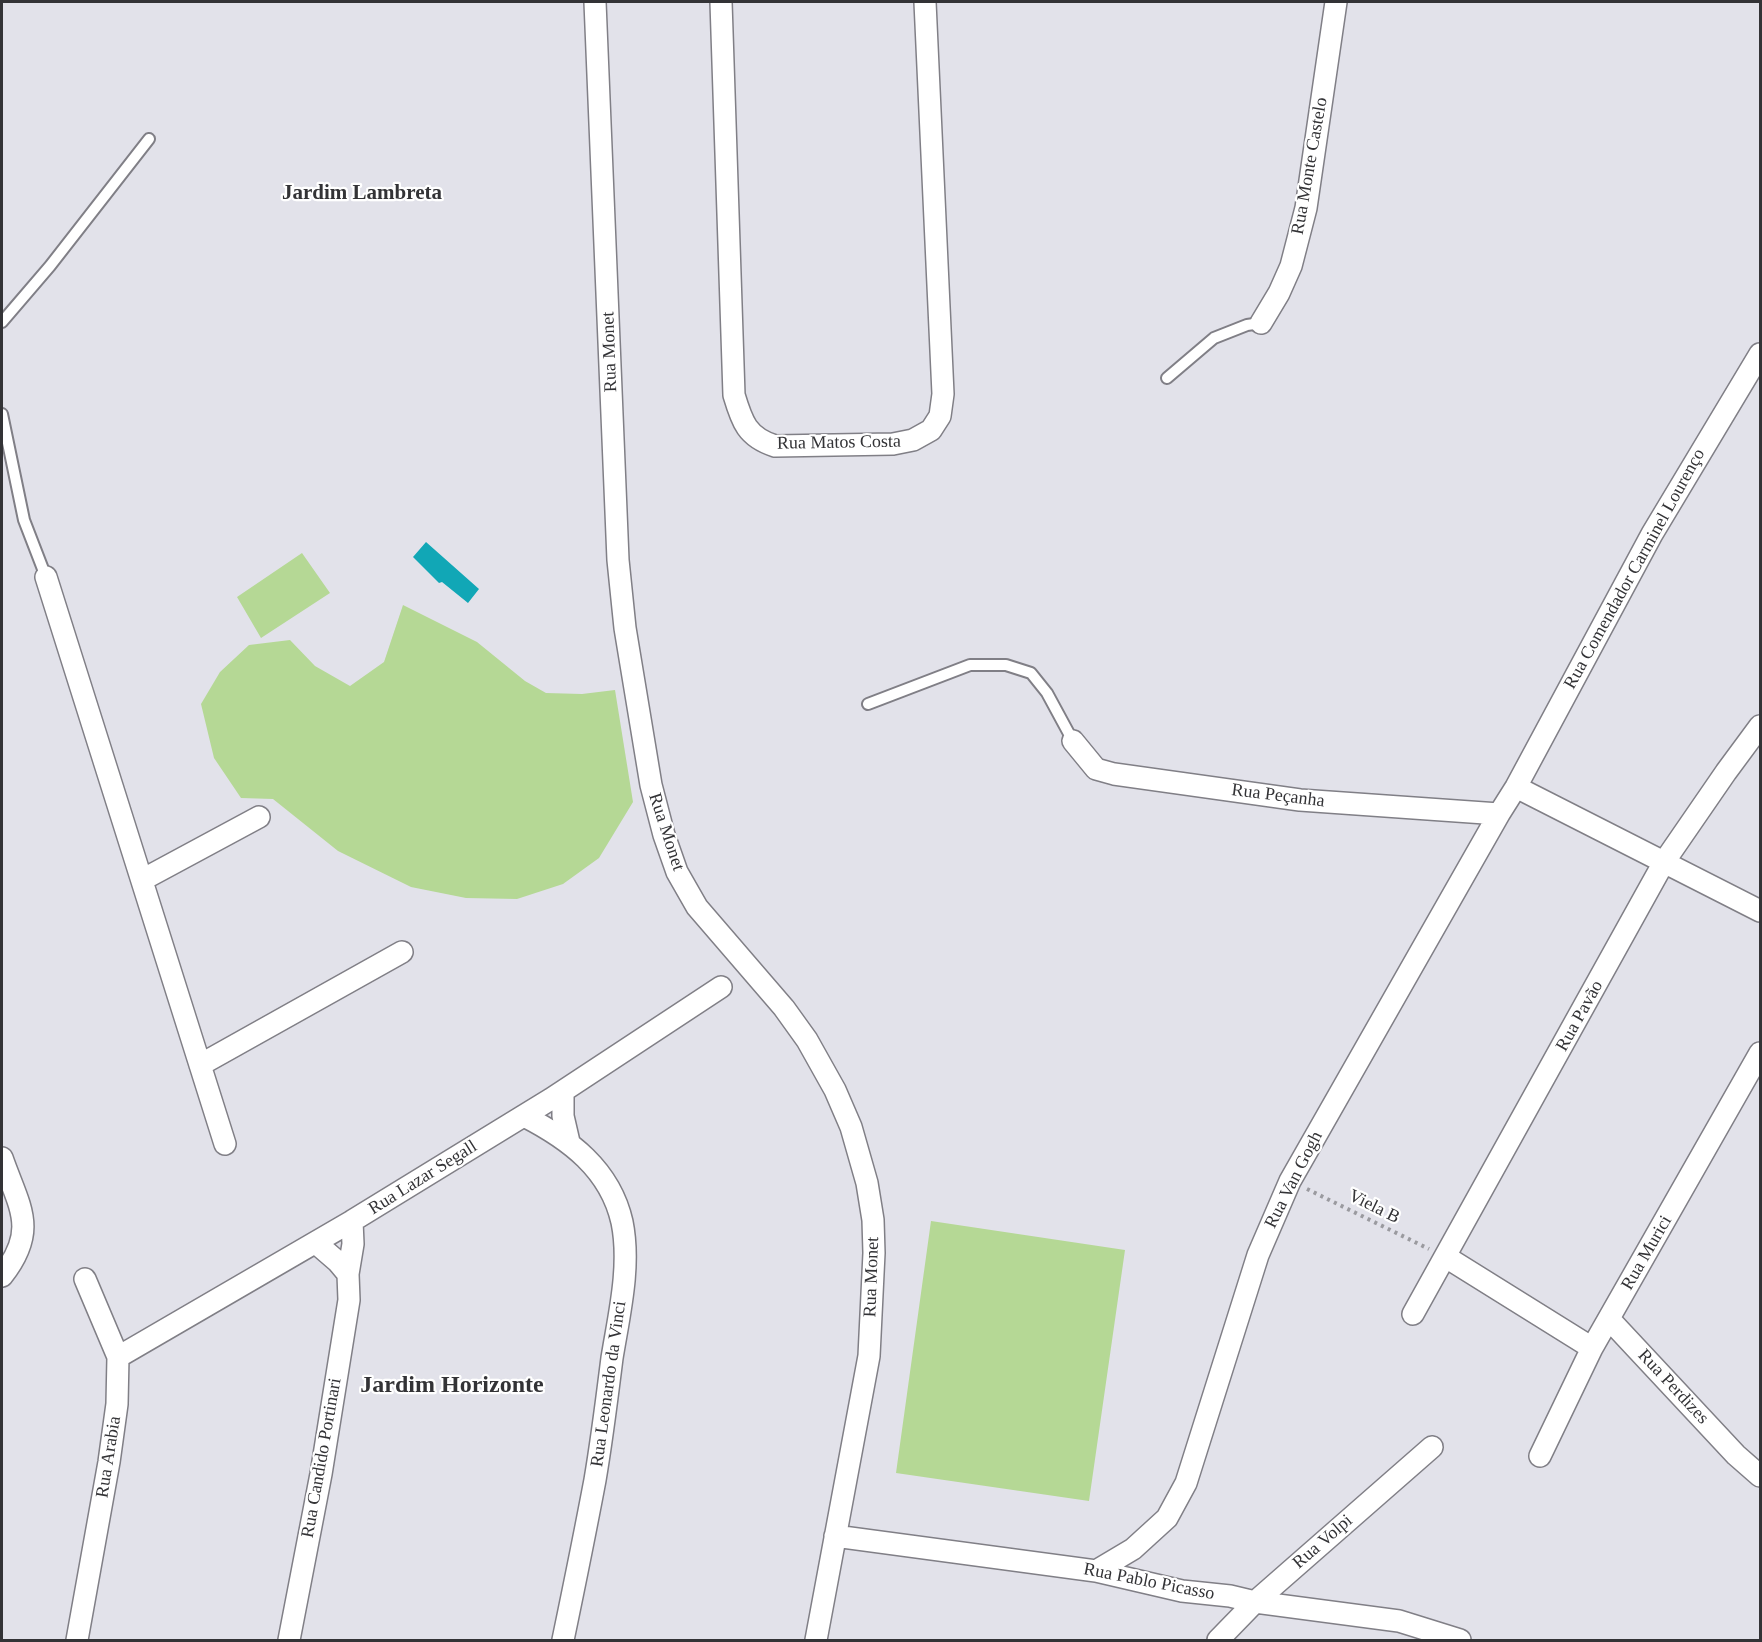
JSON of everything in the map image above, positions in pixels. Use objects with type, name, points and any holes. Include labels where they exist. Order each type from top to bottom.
[{"type":"street","name":"Rua Monet","points":[[595,2],[618,561],[625,627],[651,785],[664,835],[677,872],[697,907],[784,1008],[807,1040],[835,1090],[851,1127],[867,1183],[873,1220],[874,1253],[869,1356],[816,1641]]},
{"type":"street","name":"Rua Matos Costa","points":[[721,2],[734,395],[747,429],[760,441],[775,446],[893,444],[913,440],[931,430],[940,416],[944,394],[925,2]]},
{"type":"street","name":"Rua Monte Castelo","points":[[1261,323],[1279,293],[1291,266],[1306,208],[1336,2]]},
{"type":"street","name":"Rua Comendador Carminel Lourenço","points":[[1516,787],[1652,534],[1761,354]]},
{"type":"street","points":[[46,577],[225,1144]]},
{"type":"street","name":"Rua Pavão","points":[[1413,1314],[1664,862],[1761,726]]},
{"type":"street","name":"Rua Peçanha","points":[[1073,741],[1096,769],[1114,774],[1300,800],[1499,813]]},
{"type":"street","name":"Rua Van Gogh","points":[[1096,1570],[1133,1549],[1167,1518],[1186,1483],[1258,1255],[1290,1181],[1499,813],[1516,787]]},
{"type":"street","points":[[1516,787],[1761,910]]},
{"type":"street","points":[[142,880],[259,818]]},
{"type":"street","points":[[200,1065],[402,952]]},
{"type":"street","name":"Rua Lazar Segall","points":[[118,1357],[316,1243],[524,1116],[721,987]]},
{"type":"street","name":"Rua Murici","points":[[1539,1456],[1592,1348],[1761,1053]]},
{"type":"street","points":[[563,1092],[563,1116],[569,1142]]},
{"type":"street","name":"Rua Leonardo da Vinci","points":[[524,1116],[569,1142],[591,1162],[612,1194],[622,1222],[623,1286],[595,1479],[563,1641]]},
{"type":"street","points":[[2,1158],[23,1219],[22,1241],[8,1268]]},
{"type":"street","name":"Rua Candido Portinari","points":[[289,1641],[349,1300],[348,1274],[353,1244],[352,1221]]},
{"type":"street","points":[[316,1243],[348,1274]]},
{"type":"street","points":[[1446,1257],[1592,1348]]},
{"type":"street","name":"Rua Arabia","points":[[77,1641],[117,1404],[118,1357],[85,1278]]},
{"type":"street","name":"Rua Perdizes","points":[[1609,1319],[1736,1455],[1761,1476]]},
{"type":"street","name":"Rua Volpi","points":[[1218,1641],[1255,1602],[1432,1447]]},
{"type":"street","name":"Rua Pablo Picasso","points":[[835,1536],[1096,1570],[1182,1591],[1399,1621],[1460,1641]]},
{"type":"lane","points":[[2,322],[50,266],[149,139]]},
{"type":"lane","points":[[1167,378],[1214,338],[1261,323]]},
{"type":"lane","points":[[2,414],[24,519],[46,577]]},
{"type":"lane","points":[[868,704],[970,665],[1006,665],[1031,673],[1047,693],[1073,741]]},
{"type":"path","name":"Viela B","points":[[1290,1181],[1446,1257]]},
{"type":"green space","points":[[302,553],[330,593],[261,638],[237,597]]},
{"type":"green space","points":[[403,605],[477,642],[525,681],[546,693],[582,694],[615,690],[633,802],[599,858],[563,884],[517,899],[466,898],[411,887],[338,851],[273,799],[241,798],[214,758],[201,704],[220,672],[249,645],[290,640],[315,666],[350,686],[384,662]]},
{"type":"green space","points":[[931,1221],[1125,1250],[1089,1501],[896,1473]]},
{"type":"water","points":[[426,542],[479,589],[468,603],[442,582],[439,583],[413,557]]},
{"type":"district","name":"Jardim Lambreta","points":[[362,194]]},
{"type":"district","name":"Jardim Horizonte","points":[[452,1386]]}]
